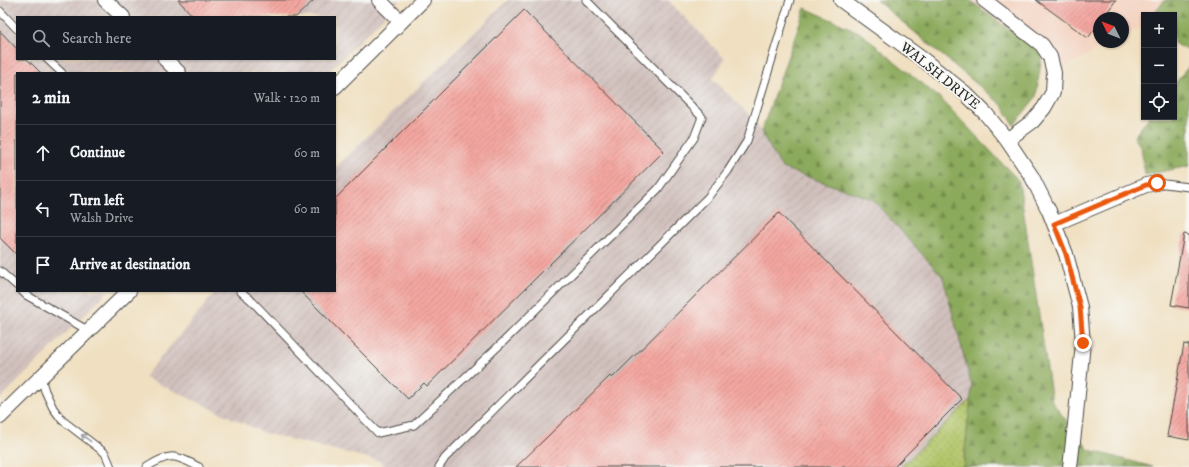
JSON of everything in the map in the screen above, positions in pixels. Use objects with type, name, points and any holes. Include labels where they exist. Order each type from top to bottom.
[{"type":"street","points":[[105,0],[122,16]]},
{"type":"street","points":[[379,0],[400,22]]},
{"type":"street","points":[[336,86],[423,0]]},
{"type":"street","name":"WALSH DRIVE","points":[[841,0],[965,93],[986,114],[1007,140],[1032,177],[1049,211],[1066,254],[1080,307],[1083,343],[1070,467]]},
{"type":"street","points":[[984,0],[1042,45],[1050,57],[1054,74],[1053,92],[1044,108],[1033,120],[1007,140]]},
{"type":"street","points":[[166,60],[178,72]]},
{"type":"street","points":[[1054,224],[1146,185],[1157,183]]},
{"type":"street","points":[[1,413],[41,378],[128,292]]},
{"type":"lane","points":[[241,292],[251,300],[378,433],[414,425],[504,341],[658,189],[694,138],[702,117],[586,0]]},
{"type":"lane","points":[[439,467],[445,458],[708,197],[728,171],[747,141],[790,0]]},
{"type":"lane","points":[[0,11],[16,28]]},
{"type":"lane","points":[[48,60],[61,72]]},
{"type":"lane","points":[[1157,183],[1189,187]]},
{"type":"lane","points":[[0,271],[16,285]]},
{"type":"lane","points":[[23,292],[89,330]]},
{"type":"lane","points":[[41,378],[53,408],[62,420],[105,453],[111,467]]},
{"type":"lane","points":[[147,467],[160,459],[167,457],[183,459],[199,467]]},
{"type":"shaded area","points":[[0,0],[400,0],[328,72],[16,72],[16,292],[107,292],[0,399]]},
{"type":"shaded area","points":[[508,0],[668,0],[725,59],[712,79],[754,119],[782,168],[872,199],[943,277],[972,387],[971,399],[901,467],[385,467],[380,461],[264,433],[144,377],[216,292],[336,292],[336,167]]},
{"type":"shaded area","points":[[971,0],[1189,0],[1189,3],[1171,12],[1141,12],[1141,28],[1129,34],[1129,12],[1093,12],[1093,48],[1101,48],[1061,69]]},
{"type":"green space","points":[[876,0],[970,0],[1042,54],[1036,97],[1014,125],[1002,105]]},
{"type":"green space","points":[[1165,0],[1189,0],[1189,51],[1177,45],[1177,12],[1155,12]]},
{"type":"green space","points":[[805,8],[859,32],[941,99],[1019,181],[1052,402],[1089,450],[1153,467],[963,467],[972,387],[943,277],[872,199],[782,168],[761,132]]},
{"type":"green space","points":[[1189,66],[1189,166],[1145,175],[1141,147],[1134,137],[1147,120],[1177,120],[1177,81]]},
{"type":"green space","points":[[971,399],[963,467],[901,467]]},
{"type":"building","points":[[178,0],[314,0],[297,16],[193,16]]},
{"type":"building","points":[[1036,0],[1116,0],[1107,12],[1093,12],[1093,31],[1088,38]]},
{"type":"building","points":[[524,10],[664,151],[427,386],[424,383],[408,399],[301,292],[336,292],[336,198]]},
{"type":"building","points":[[0,31],[16,48],[16,60],[28,60],[40,72],[16,72],[16,254],[0,238]]},
{"type":"building","points":[[779,213],[962,399],[894,467],[516,467],[610,376],[612,378]]},
{"type":"building","points":[[1184,234],[1189,235],[1189,308],[1171,305]]},
{"type":"building","points":[[1184,344],[1189,345],[1189,440],[1167,436]]},
{"type":"route","points":[[1083,343],[1080,307],[1066,254],[1054,224],[1146,185],[1157,183]]}]
